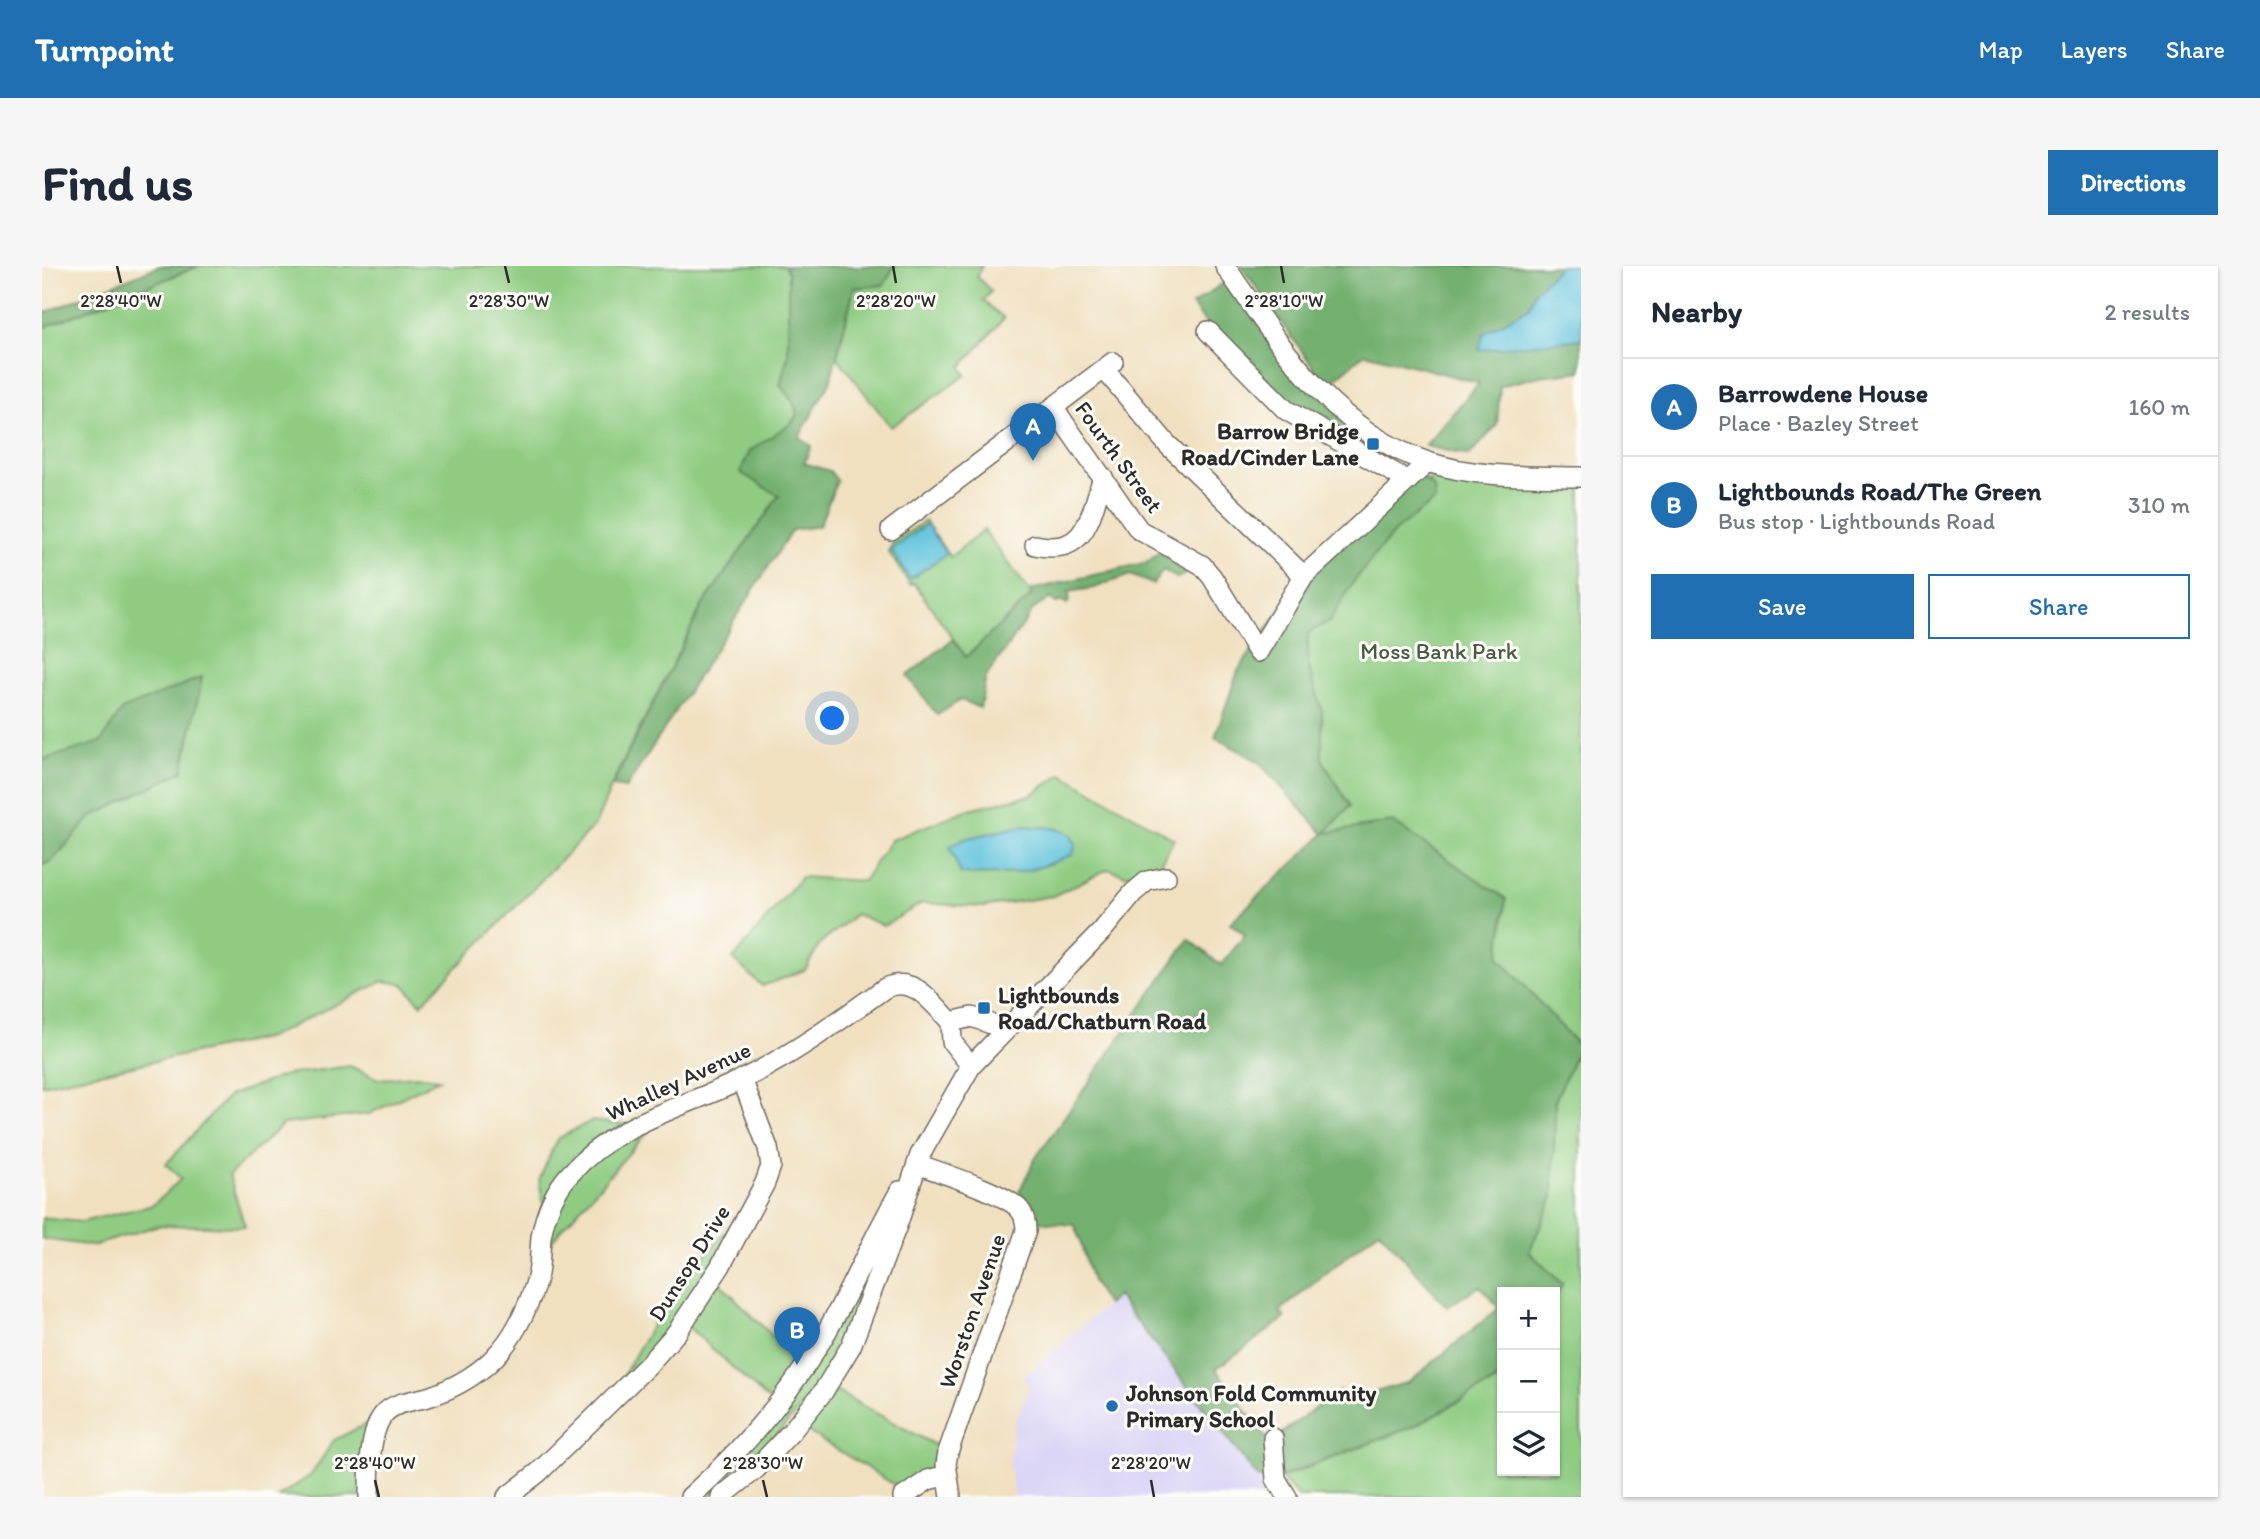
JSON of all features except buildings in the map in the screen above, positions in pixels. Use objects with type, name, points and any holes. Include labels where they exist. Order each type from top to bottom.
[{"type":"street","points":[[1225,266],[1299,369],[1321,394],[1342,414],[1390,445],[1428,462],[1460,470],[1581,477]]},
{"type":"street","points":[[1208,331],[1286,410],[1408,481]]},
{"type":"street","points":[[891,530],[1109,366],[1167,444],[1304,576],[1428,462]]},
{"type":"street","name":"Fourth Street","points":[[1054,407],[1139,530],[1202,565],[1258,652],[1304,576]]},
{"type":"street","points":[[1035,545],[1051,549],[1063,548],[1082,536],[1102,477]]},
{"type":"street","points":[[690,1497],[751,1436],[787,1391],[822,1340],[886,1216],[971,1066],[1102,931],[1133,893],[1147,881],[1166,877]]},
{"type":"street","name":"Whalley Avenue","points":[[369,1497],[373,1442],[384,1412],[396,1405],[432,1396],[457,1384],[484,1368],[502,1349],[518,1322],[538,1273],[542,1235],[550,1204],[567,1177],[590,1154],[623,1130],[742,1079],[803,1046],[896,983],[914,986],[951,1022]]},
{"type":"street","points":[[971,1066],[952,1042],[951,1022],[972,1017],[1005,1029]]},
{"type":"street","name":"Dunsop Drive","points":[[507,1497],[539,1472],[648,1365],[677,1332],[720,1267],[771,1166],[768,1148],[742,1079]]},
{"type":"street","points":[[721,1497],[755,1469],[791,1432],[823,1392],[851,1346],[899,1220],[917,1164]]},
{"type":"street","name":"Worston Avenue","points":[[917,1164],[1009,1201],[1022,1212],[1026,1223],[1026,1231],[948,1452],[946,1464],[951,1497]]},
{"type":"street","points":[[1273,1438],[1276,1479],[1287,1497]]},
{"type":"street","points":[[904,1497],[929,1480],[947,1475]]},
{"type":"shaded area","name":"Johnson Fold Community Primary School","points":[[1117,1296],[1273,1497],[1015,1497],[1009,1464],[1015,1422],[1030,1386],[1023,1378]]},
{"type":"green space","points":[[159,266],[199,266],[42,328],[42,314]]},
{"type":"green space","points":[[199,266],[784,266],[788,272],[788,355],[780,385],[796,406],[797,415],[791,423],[779,496],[702,606],[619,769],[595,825],[421,1004],[403,984],[383,981],[270,1037],[42,1085],[42,328]]},
{"type":"green space","points":[[784,266],[894,266],[884,285],[854,288],[830,382],[799,437],[811,446],[804,463],[830,471],[837,481],[819,526],[792,530],[626,788],[612,786],[702,606],[779,496],[740,472],[750,451],[791,423],[797,415],[795,406],[780,385],[788,355],[788,272]]},
{"type":"green space","points":[[894,266],[982,266],[977,277],[991,291],[983,301],[1004,318],[961,367],[966,375],[891,427],[837,357],[854,288],[884,285]]},
{"type":"green space","points":[[1241,266],[1560,266],[1535,291],[1529,307],[1484,334],[1479,349],[1581,339],[1581,371],[1540,376],[1500,386],[1497,425],[1469,456],[1425,446],[1479,383],[1365,353],[1327,386]]},
{"type":"green space","points":[[1226,281],[1349,428],[1374,452],[1298,410],[1208,326],[1192,305]]},
{"type":"green space","points":[[1417,472],[1434,488],[1435,500],[1394,532],[1354,581],[1330,621],[1308,633],[1308,664],[1322,711],[1322,759],[1350,806],[1325,833],[1393,822],[1506,899],[1499,958],[1579,1046],[1555,1101],[1553,1197],[1529,1252],[1562,1284],[1560,1289],[1497,1287],[1497,1306],[1480,1286],[1447,1307],[1379,1230],[1280,1311],[1285,1318],[1216,1369],[1269,1442],[1339,1391],[1346,1401],[1409,1382],[1497,1310],[1497,1380],[1414,1426],[1276,1479],[1259,1479],[1117,1296],[1107,1305],[1092,1281],[1075,1225],[1037,1222],[1032,1205],[1019,1192],[1035,1159],[1189,939],[1221,965],[1245,935],[1230,923],[1324,834],[1259,762],[1215,737],[1238,671],[1304,576]]},
{"type":"green space","name":"Moss Bank Park","points":[[1445,476],[1581,484],[1581,1497],[1298,1497],[1281,1478],[1414,1426],[1497,1380],[1497,1476],[1560,1476],[1562,1284],[1529,1252],[1552,1197],[1555,1101],[1579,1047],[1499,958],[1324,834],[1259,762],[1264,655],[1414,486]]},
{"type":"green space","points":[[925,521],[950,557],[984,530],[1032,595],[966,657],[914,583],[910,585],[888,551],[894,542]]},
{"type":"green space","points":[[1159,552],[1190,571],[1177,578],[1163,570],[1153,584],[1130,575],[1094,588],[1068,592],[1070,599],[1067,604],[1062,601],[1056,603],[1051,598],[1034,609],[986,677],[980,708],[961,700],[937,715],[907,676],[953,639],[966,657],[1032,595],[1031,590],[1148,562]]},
{"type":"green space","points":[[202,677],[183,771],[91,817],[53,860],[42,866],[42,760],[101,742],[122,710]]},
{"type":"green space","points":[[1062,774],[1174,839],[1159,865],[1126,875],[1108,869],[1053,896],[983,907],[922,903],[884,926],[856,914],[820,944],[805,970],[762,986],[733,959],[801,877],[863,881],[891,840],[969,809],[1031,795]]},
{"type":"green space","points":[[350,1066],[378,1079],[417,1076],[439,1079],[369,1114],[283,1124],[229,1175],[245,1227],[159,1225],[93,1246],[42,1239],[42,1218],[81,1222],[153,1205],[181,1179],[166,1164],[228,1096],[285,1075]]},
{"type":"green space","points":[[665,1112],[539,1255],[546,1218],[539,1180],[557,1139],[591,1121],[635,1125]]},
{"type":"green space","points":[[760,1192],[714,1277],[803,1367],[775,1406],[684,1323],[613,1394],[665,1302]]},
{"type":"green space","points":[[892,1215],[868,1287],[825,1381],[751,1463],[709,1497],[698,1497],[777,1412]]},
{"type":"green space","points":[[826,1386],[948,1452],[908,1493],[797,1425]]},
{"type":"green space","points":[[372,1421],[364,1497],[278,1497],[311,1475],[334,1440]]},
{"type":"water","points":[[1560,266],[1581,266],[1581,339],[1479,350],[1483,334],[1529,307],[1535,291]]},
{"type":"water","points":[[927,524],[946,554],[910,579],[891,550]]},
{"type":"water","points":[[1022,826],[1054,828],[1070,834],[1076,844],[1073,854],[1031,870],[993,875],[961,874],[950,847],[964,839]]},
{"type":"place","name":"Barrow Bridge Road/Cinder Lane","points":[[1373,444]]},
{"type":"place","name":"Barrowdene House","points":[[1033,461]]},
{"type":"place","name":"Lightbounds Road/Chatburn Road","points":[[984,1008]]},
{"type":"place","name":"Lightbounds Road/The Green","points":[[797,1365]]},
{"type":"place","name":"Johnson Fold Community Primary School","points":[[1112,1406]]}]
